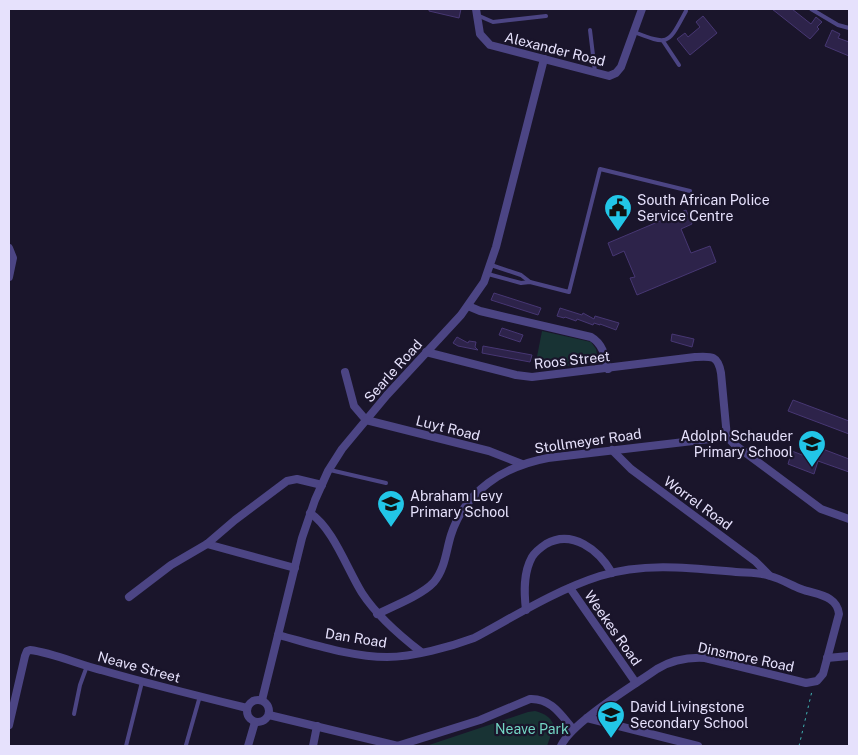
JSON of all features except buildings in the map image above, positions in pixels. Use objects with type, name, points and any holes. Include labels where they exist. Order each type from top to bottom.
[{"type":"street","points":[[634,32],[642,9]]},
{"type":"street","name":"Alexander Road","points":[[476,12],[480,34],[488,44],[609,76],[616,73],[622,64],[634,32]]},
{"type":"street","name":"Searle Road","points":[[262,700],[310,513],[322,485],[342,450],[366,420],[468,306],[488,274],[544,59]]},
{"type":"street","points":[[9,248],[13,258],[9,277]]},
{"type":"street","points":[[468,306],[480,311],[591,338],[602,347],[608,368]]},
{"type":"street","name":"Roos Street","points":[[426,352],[524,377],[542,377],[708,356],[715,358],[719,364],[727,437]]},
{"type":"street","points":[[345,372],[354,406],[366,420]]},
{"type":"street","name":"Luyt Road","points":[[366,420],[489,451],[522,464]]},
{"type":"street","name":"Stollmeyer Road","points":[[377,614],[424,590],[435,581],[443,565],[453,529],[468,504],[495,478],[522,464],[548,458],[713,437],[727,437]]},
{"type":"street","points":[[727,437],[742,451],[821,509],[849,519]]},
{"type":"street","name":"Worrel Road","points":[[612,450],[631,469],[755,561],[769,575]]},
{"type":"street","points":[[129,596],[171,566],[207,544],[235,520],[287,481],[298,479],[322,485]]},
{"type":"street","points":[[310,513],[324,524],[360,589],[377,614],[421,652]]},
{"type":"street","points":[[526,610],[524,591],[526,570],[536,551],[549,542],[567,539],[585,545],[604,559],[612,573]]},
{"type":"street","points":[[207,544],[295,568]]},
{"type":"street","name":"Dan Road","points":[[278,635],[339,650],[375,656],[400,656],[460,643],[570,588],[612,573],[661,567],[702,568],[769,575]]},
{"type":"street","points":[[769,575],[835,602],[837,606],[839,614],[824,674],[814,682]]},
{"type":"street","name":"Weekes Road","points":[[570,588],[636,683]]},
{"type":"street","name":"Neave Street","points":[[9,725],[26,653],[32,650],[142,682],[247,708]]},
{"type":"street","points":[[828,658],[849,656]]},
{"type":"street","name":"Dinsmore Road","points":[[561,746],[573,729],[664,664],[692,657],[723,662],[806,683],[814,682]]},
{"type":"street","points":[[269,715],[398,746],[480,720],[530,699],[539,699],[550,704],[573,729]]},
{"type":"street","points":[[254,700],[262,700],[267,704],[269,715],[265,720],[255,722],[248,716],[247,708],[254,700]]},
{"type":"street","points":[[587,718],[698,746]]},
{"type":"street","points":[[248,746],[255,722]]},
{"type":"street","points":[[313,746],[317,726]]},
{"type":"lane","points":[[812,9],[838,25],[849,28]]},
{"type":"lane","points":[[634,32],[657,41],[663,41],[671,37],[686,11]]},
{"type":"lane","points":[[476,12],[493,22],[546,16]]},
{"type":"lane","points":[[590,30],[596,73]]},
{"type":"lane","points":[[663,41],[679,65]]},
{"type":"lane","points":[[488,274],[521,283],[530,282],[569,292],[600,169],[690,191]]},
{"type":"lane","points":[[491,265],[521,275],[530,282]]},
{"type":"lane","points":[[330,470],[386,483]]},
{"type":"lane","points":[[74,714],[80,685],[87,666]]},
{"type":"lane","points":[[126,746],[142,682]]},
{"type":"lane","points":[[186,745],[200,696]]},
{"type":"path","points":[[799,746],[814,682]]},
{"type":"green space","points":[[542,331],[591,342],[596,349],[598,360],[596,362],[566,366],[535,367]]},
{"type":"green space","name":"Neave Park","points":[[535,711],[547,716],[554,726],[547,746],[426,746],[528,712]]},
{"type":"place","name":"South African Police Service Centre","points":[[618,232]]},
{"type":"place","name":"Adolph Schauder Primary School","points":[[812,468]]},
{"type":"place","name":"Abraham Levy Primary School","points":[[391,528]]},
{"type":"place","name":"David Livingstone Secondary School","points":[[611,739]]}]
